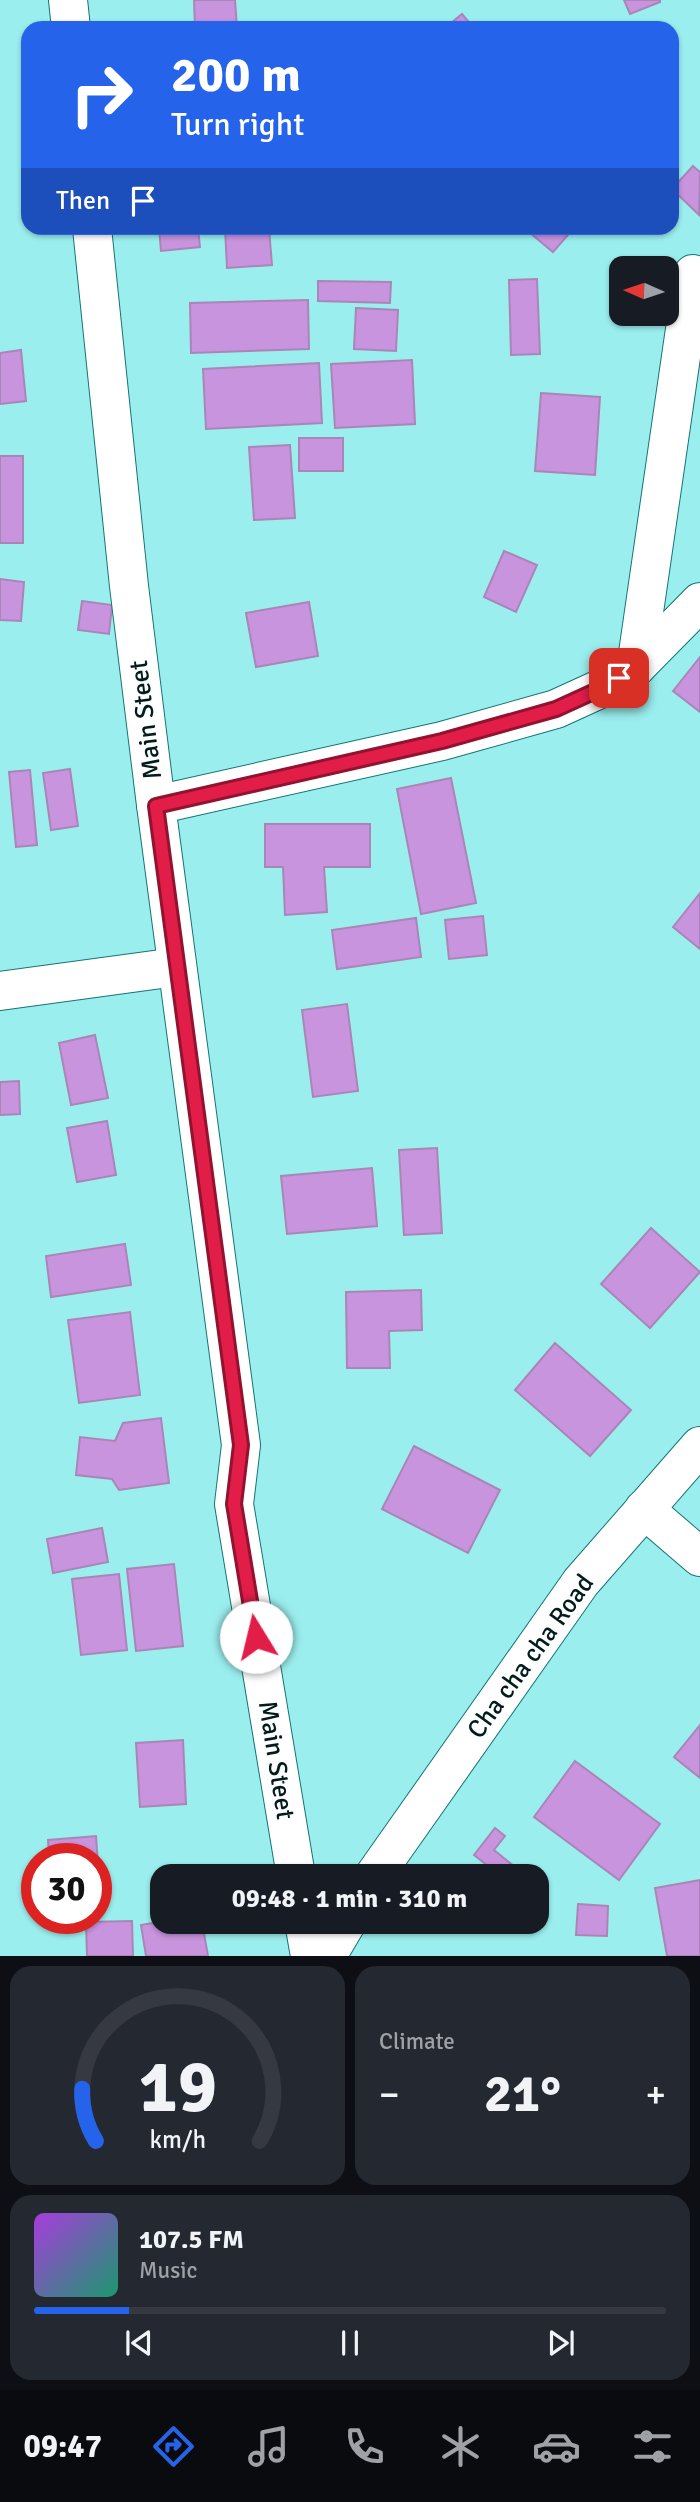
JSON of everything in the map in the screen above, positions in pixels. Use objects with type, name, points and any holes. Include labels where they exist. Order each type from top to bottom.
[{"type":"street","points":[[68,0],[70,21]]},
{"type":"street","name":"Main Steet","points":[[93,235],[156,806],[241,1445],[234,1504],[294,1864]]},
{"type":"street","points":[[636,667],[693,274]]},
{"type":"street","points":[[156,806],[442,741],[556,709],[602,688],[636,667],[700,602]]},
{"type":"street","points":[[0,991],[176,967]]},
{"type":"street","points":[[123,974],[183,1017]]},
{"type":"street","name":"Cha cha cha Road","points":[[382,1864],[581,1582],[700,1447]]},
{"type":"street","points":[[645,1509],[700,1557]]},
{"type":"street","points":[[306,1934],[310,1956]]},
{"type":"street","points":[[327,1956],[340,1934]]},
{"type":"building","points":[[194,0],[235,0],[236,21],[195,21]]},
{"type":"building","points":[[624,0],[660,0],[660,2],[630,14]]},
{"type":"building","points":[[462,14],[468,21],[454,21]]},
{"type":"building","points":[[693,166],[700,172],[699,215],[679,196],[679,181]]},
{"type":"building","points":[[160,235],[199,235],[200,247],[161,251]]},
{"type":"building","points":[[225,235],[270,235],[272,265],[227,268]]},
{"type":"building","points":[[532,235],[568,235],[553,252]]},
{"type":"building","points":[[537,279],[540,354],[511,355],[509,280]]},
{"type":"building","points":[[318,281],[391,282],[390,303],[318,301]]},
{"type":"building","points":[[308,300],[309,349],[191,353],[190,303]]},
{"type":"building","points":[[356,308],[398,310],[396,351],[354,349]]},
{"type":"building","points":[[21,350],[26,401],[0,404],[0,353]]},
{"type":"building","points":[[412,360],[415,424],[335,428],[331,364]]},
{"type":"building","points":[[319,363],[322,423],[206,429],[203,369]]},
{"type":"building","points":[[541,393],[600,397],[595,475],[535,471]]},
{"type":"building","points":[[299,438],[343,438],[343,471],[299,471]]},
{"type":"building","points":[[290,445],[295,518],[254,520],[249,447]]},
{"type":"building","points":[[0,456],[23,456],[23,543],[0,543]]},
{"type":"building","points":[[504,551],[537,565],[516,612],[484,597]]},
{"type":"building","points":[[0,579],[24,582],[21,621],[0,620]]},
{"type":"building","points":[[82,601],[112,605],[109,634],[78,630]]},
{"type":"building","points":[[309,602],[318,656],[256,667],[246,613]]},
{"type":"building","points":[[700,657],[700,712],[673,691]]},
{"type":"building","points":[[70,769],[78,826],[51,830],[43,773]]},
{"type":"building","points":[[30,770],[37,845],[16,847],[9,772]]},
{"type":"building","points":[[451,778],[476,903],[421,914],[397,789]]},
{"type":"building","points":[[265,824],[370,824],[370,867],[324,867],[327,912],[285,915],[283,867],[265,867]]},
{"type":"building","points":[[700,893],[700,949],[673,927]]},
{"type":"building","points":[[483,916],[487,955],[449,959],[445,920]]},
{"type":"building","points":[[416,918],[421,957],[337,969],[332,930]]},
{"type":"building","points":[[347,1004],[358,1091],[313,1097],[302,1010]]},
{"type":"building","points":[[95,1035],[108,1098],[71,1105],[59,1043]]},
{"type":"building","points":[[19,1081],[20,1114],[0,1115],[0,1082]]},
{"type":"building","points":[[107,1121],[116,1175],[77,1182],[67,1128]]},
{"type":"building","points":[[437,1148],[442,1233],[404,1235],[399,1150]]},
{"type":"building","points":[[372,1168],[377,1226],[287,1234],[281,1176]]},
{"type":"building","points":[[651,1228],[700,1272],[650,1328],[601,1284]]},
{"type":"building","points":[[125,1244],[131,1285],[51,1297],[46,1256]]},
{"type":"building","points":[[421,1290],[422,1330],[389,1331],[390,1368],[347,1368],[346,1292]]},
{"type":"building","points":[[130,1312],[140,1395],[79,1403],[68,1320]]},
{"type":"building","points":[[555,1343],[631,1410],[590,1456],[515,1390]]},
{"type":"building","points":[[161,1418],[169,1483],[119,1490],[112,1479],[76,1475],[80,1437],[115,1441],[123,1423]]},
{"type":"building","points":[[414,1446],[500,1490],[468,1553],[382,1509]]},
{"type":"building","points":[[102,1528],[108,1562],[53,1573],[47,1539]]},
{"type":"building","points":[[174,1564],[183,1646],[136,1651],[127,1569]]},
{"type":"building","points":[[119,1574],[127,1650],[81,1655],[72,1579]]},
{"type":"building","points":[[700,1725],[700,1778],[674,1757]]},
{"type":"building","points":[[183,1740],[186,1804],[140,1807],[136,1743]]},
{"type":"building","points":[[575,1761],[660,1824],[619,1880],[534,1817]]},
{"type":"building","points":[[495,1828],[505,1836],[494,1850],[511,1864],[486,1864],[474,1855]]},
{"type":"building","points":[[96,1836],[96,1843],[48,1843],[48,1840]]},
{"type":"building","points":[[700,1880],[700,1956],[667,1956],[655,1888]]},
{"type":"building","points":[[578,1904],[608,1906],[607,1936],[576,1935]]},
{"type":"building","points":[[112,1921],[132,1921],[133,1956],[87,1956],[86,1934],[112,1934]]},
{"type":"building","points":[[150,1923],[150,1934],[204,1934],[208,1956],[146,1956],[141,1925]]},
{"type":"route","points":[[256,1637],[234,1504],[241,1445],[156,806],[442,741],[556,709],[619,678]]}]
